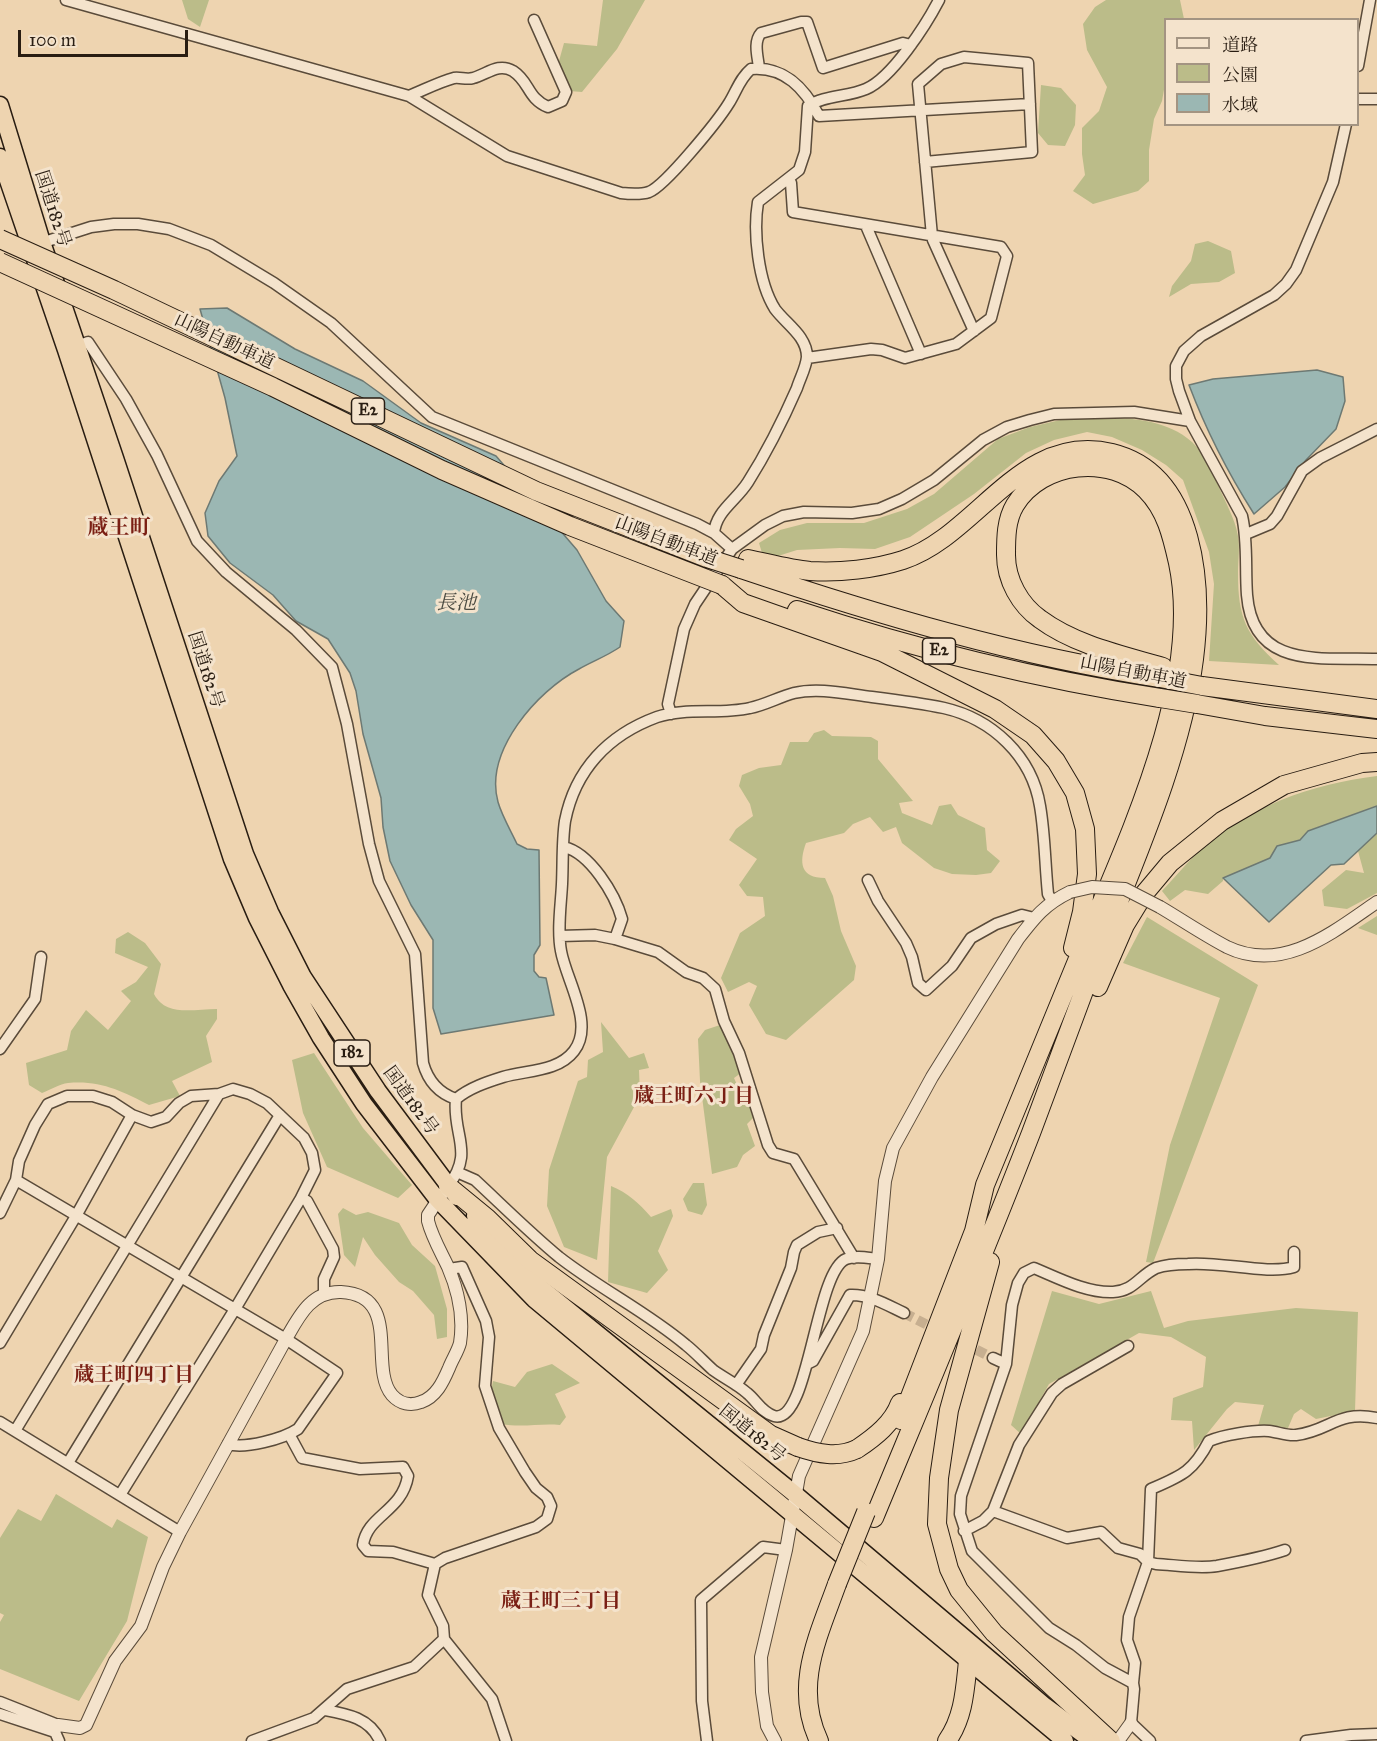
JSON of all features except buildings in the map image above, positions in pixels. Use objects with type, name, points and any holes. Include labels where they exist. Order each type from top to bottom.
[{"type":"highway","name":"国道182号","points":[[0,105],[36,244]]},
{"type":"highway","name":"国道182号","points":[[0,157],[36,244],[245,854],[270,912],[303,977],[336,1030],[378,1091],[534,1299],[1065,1741]]},
{"type":"highway","name":"山陽自動車道","points":[[0,239],[114,290],[536,491],[745,564],[840,602],[944,632],[1044,656],[1161,673]]},
{"type":"highway","name":"山陽自動車道","points":[[0,262],[262,382],[442,470],[570,526],[722,585],[823,618],[1040,676],[1265,716],[1377,729]]},
{"type":"highway","points":[[745,564],[811,571],[861,569],[905,560],[942,541],[1020,473],[1065,453],[1089,450],[1127,457],[1145,467],[1162,483],[1187,529],[1192,554],[1196,588],[1194,658],[1183,719],[1163,786],[1008,1190],[870,1515]]},
{"type":"highway","points":[[448,1186],[530,1260],[771,1435],[798,1447],[829,1454],[848,1453],[857,1449],[884,1428],[897,1412],[985,1185],[1112,878],[1153,767],[1169,716],[1181,654],[1180,573],[1167,520],[1145,488],[1129,476],[1110,470],[1091,467],[1066,470],[1040,480],[1025,492],[1014,506],[1008,524],[1006,560],[1014,590],[1038,618],[1055,629],[1161,673],[1202,681],[1332,703],[1377,709]]},
{"type":"highway","points":[[722,585],[743,603],[882,652],[995,709],[1033,735],[1056,761],[1075,793],[1085,829],[1087,874],[1082,912],[1072,951],[1038,1056]]},
{"type":"highway","points":[[1057,1061],[1091,1004],[1125,926],[1144,894],[1170,863],[1222,821],[1284,785],[1362,763],[1377,762]]},
{"type":"highway","points":[[819,1741],[807,1702],[807,1680],[817,1640],[842,1587],[870,1515],[974,1231],[985,1185]]},
{"type":"highway","name":"国道182号","points":[[448,1186],[541,1288],[796,1495],[1045,1706],[1092,1741]]},
{"type":"highway","points":[[1008,1190],[998,1236],[973,1318],[949,1410],[939,1478],[937,1524],[949,1569],[959,1590],[994,1633],[1111,1741]]},
{"type":"highway","points":[[832,1741],[821,1720],[819,1681],[842,1587]]},
{"type":"highway","points":[[947,1741],[963,1707],[968,1661]]},
{"type":"street","points":[[66,0],[410,96],[507,156],[621,193],[640,194],[656,189],[670,176],[727,106],[745,74],[751,69],[759,68],[783,75],[797,84],[819,116],[1030,104]]},
{"type":"street","points":[[714,533],[719,514],[734,502],[748,482],[785,417],[807,358],[802,339],[776,310],[771,301],[759,264],[756,215],[758,202],[799,170],[803,162],[808,106],[865,89],[878,82],[911,45],[939,0]]},
{"type":"street","points":[[1359,60],[1370,0]]},
{"type":"street","points":[[410,96],[455,78],[472,78],[490,69],[505,68],[513,71],[525,82],[537,102],[548,107],[562,101],[566,92],[534,20]]},
{"type":"street","points":[[759,68],[756,44],[758,36],[761,33],[801,22],[807,22],[823,68],[903,43],[911,45]]},
{"type":"street","points":[[925,162],[1032,152],[1028,63],[964,57],[941,64],[918,84],[925,162],[933,236],[974,331]]},
{"type":"street","points":[[1359,99],[1377,99]]},
{"type":"street","points":[[1346,126],[1334,182],[1296,270],[1274,295],[1201,336],[1184,351],[1176,366],[1176,379],[1190,421],[1242,516],[1246,534],[1248,606],[1254,626],[1264,641],[1283,653],[1294,656],[1377,659]]},
{"type":"street","points":[[788,179],[791,183],[793,212],[1000,247],[1007,256],[991,318],[956,344],[905,358],[882,350],[807,358]]},
{"type":"street","points":[[36,244],[92,227],[138,224],[169,229],[211,245],[274,282],[331,323],[432,417],[698,524],[714,533],[732,549]]},
{"type":"street","points":[[868,225],[867,228],[921,354]]},
{"type":"street","points":[[71,348],[88,342],[126,399],[197,541],[226,572],[296,630],[332,668],[347,724],[371,853],[379,880],[415,954],[423,1063],[427,1075],[443,1094],[456,1099]]},
{"type":"street","points":[[671,714],[668,704],[684,629],[695,604],[732,549],[765,525],[783,516],[804,512],[852,513],[879,509],[902,499],[934,480],[983,440],[1007,427],[1054,414],[1134,412],[1190,421]]},
{"type":"street","points":[[1246,534],[1270,524],[1277,516],[1302,471],[1320,458],[1377,429]]},
{"type":"street","points":[[0,1714],[58,1733],[86,1725],[115,1661],[141,1626],[163,1567],[180,1532],[303,1309],[313,1299],[337,1292],[351,1293],[364,1299],[375,1311],[381,1327],[386,1385],[400,1402],[413,1405],[430,1397],[443,1382],[460,1344],[460,1315],[458,1298],[430,1230],[428,1215],[448,1186],[463,1153],[455,1109],[456,1099],[465,1092],[504,1077],[560,1064],[574,1052],[579,1042],[582,1027],[560,951],[565,824],[575,788],[595,756],[622,734],[658,717],[749,708],[795,692],[832,692],[931,705],[972,717],[991,728],[1008,743],[1031,776],[1040,807],[1047,894],[1053,901]]},
{"type":"street","points":[[564,847],[576,850],[610,888],[622,919],[615,939]]},
{"type":"street","points":[[868,880],[878,901],[906,943],[918,983],[926,990],[952,966],[971,938],[996,924],[1022,915],[1034,918]]},
{"type":"street","points":[[775,1741],[766,1726],[761,1657],[794,1514],[799,1476],[863,1331],[878,1259],[885,1181],[893,1149],[932,1077],[1018,939],[1034,918],[1053,901],[1070,892],[1092,887],[1125,889],[1228,947],[1260,955],[1296,951],[1321,941],[1377,902]]},
{"type":"street","points":[[560,936],[595,935],[658,952],[686,972],[703,978],[715,989],[724,1021],[739,1053],[768,1145],[773,1153],[794,1159],[855,1258]]},
{"type":"street","points":[[0,1049],[35,999],[40,957]]},
{"type":"street","points":[[0,1213],[16,1180],[19,1161],[35,1125],[48,1104],[67,1096],[93,1096],[112,1102],[132,1115],[151,1122],[166,1117],[179,1103],[191,1096],[219,1094],[233,1089],[250,1094],[267,1103],[304,1138],[312,1153],[315,1170],[301,1198],[120,1495]]},
{"type":"street","points":[[15,1431],[219,1094]]},
{"type":"street","points":[[0,1343],[76,1216],[132,1115]]},
{"type":"street","points":[[68,1463],[280,1115]]},
{"type":"street","points":[[16,1180],[286,1339],[337,1373],[298,1429],[290,1434],[238,1447],[228,1444]]},
{"type":"street","points":[[448,1186],[475,1180],[559,1257],[685,1344],[712,1369],[748,1393],[762,1409],[772,1416],[780,1417],[788,1414],[793,1407],[800,1390],[818,1319],[837,1266],[846,1259],[862,1257],[878,1259]]},
{"type":"street","points":[[301,1198],[307,1201],[333,1248],[334,1257],[324,1279],[324,1295]]},
{"type":"street","points":[[736,1385],[761,1349],[764,1335],[791,1268],[797,1245],[818,1232],[837,1228]]},
{"type":"street","points":[[1132,1683],[1105,1668],[1076,1645],[1049,1628],[972,1551],[964,1531],[960,1514],[961,1496],[1006,1364],[1012,1305],[1018,1283],[1024,1273],[1034,1268],[1094,1291],[1112,1292],[1127,1290],[1157,1268],[1190,1263],[1218,1263],[1283,1270],[1294,1267],[1294,1252]]},
{"type":"street","points":[[448,1269],[462,1267],[486,1322],[489,1336],[485,1386],[499,1428],[525,1472],[536,1488],[547,1497],[551,1506],[547,1519],[536,1527],[445,1558],[435,1564],[428,1595],[443,1626],[444,1639],[492,1700],[506,1741]]},
{"type":"street","points":[[806,1364],[813,1361],[850,1295],[860,1294],[870,1297],[904,1313]]},
{"type":"street","points":[[964,1531],[983,1521],[993,1511],[1019,1445],[1052,1393],[1062,1384],[1128,1346]]},
{"type":"street","points":[[993,1358],[1006,1364]]},
{"type":"street","points":[[1118,1741],[1131,1723],[1135,1663],[1127,1640],[1129,1617],[1148,1562],[1151,1489],[1182,1475],[1201,1455],[1209,1440],[1218,1437],[1267,1431],[1295,1435],[1314,1430],[1347,1416],[1362,1415],[1377,1418]]},
{"type":"street","points":[[0,1422],[180,1532]]},
{"type":"street","points":[[290,1434],[302,1458],[360,1468],[403,1467],[408,1476],[406,1488],[395,1505],[370,1527],[364,1535],[363,1545],[368,1551],[393,1552],[435,1564]]},
{"type":"street","points":[[993,1511],[1067,1538],[1101,1532],[1118,1548],[1140,1554],[1148,1562],[1156,1564],[1215,1566],[1260,1558],[1285,1550]]},
{"type":"street","points":[[707,1741],[702,1701],[701,1600],[762,1546],[786,1550]]},
{"type":"street","points":[[252,1741],[314,1718],[347,1689],[414,1667],[444,1639]]},
{"type":"street","points":[[0,1702],[58,1733]]},
{"type":"street","points":[[325,1710],[359,1718],[377,1734],[380,1741]]},
{"type":"street","points":[[1131,1723],[1150,1741]]},
{"type":"street","points":[[1306,1741],[1377,1734]]},
{"type":"green space","points":[[182,0],[209,0],[200,27],[188,19]]},
{"type":"green space","points":[[603,0],[645,0],[617,49],[582,92],[569,91],[559,61],[564,43],[597,46]]},
{"type":"green space","points":[[1106,0],[1180,0],[1184,18],[1164,18],[1164,90],[1154,119],[1149,150],[1149,181],[1138,191],[1093,204],[1073,191],[1085,175],[1082,128],[1099,111],[1107,87],[1087,50],[1083,24],[1095,7]]},
{"type":"green space","points":[[1041,85],[1061,88],[1076,105],[1075,125],[1065,146],[1048,145],[1038,133]]},
{"type":"green space","points":[[1208,241],[1231,251],[1235,273],[1219,282],[1191,284],[1169,297],[1172,286],[1191,261],[1195,244]]},
{"type":"green space","points":[[1069,418],[1117,418],[1150,422],[1179,433],[1197,447],[1210,468],[1237,529],[1238,589],[1246,625],[1259,644],[1279,665],[1209,661],[1214,584],[1209,552],[1183,480],[1166,465],[1142,450],[1112,437],[1087,432],[1054,440],[1026,453],[974,494],[910,537],[875,549],[797,550],[778,556],[762,553],[759,543],[780,530],[807,523],[864,523],[907,509],[934,494],[998,439],[1030,427]]},
{"type":"green space","points":[[824,730],[832,736],[871,737],[878,741],[878,759],[913,801],[899,803],[902,813],[932,825],[939,806],[951,804],[958,815],[985,828],[987,850],[1000,861],[991,873],[976,875],[952,874],[934,868],[902,843],[896,827],[883,832],[870,817],[853,824],[844,833],[806,843],[802,856],[804,868],[810,875],[825,878],[833,896],[841,931],[856,966],[854,980],[786,1040],[766,1034],[749,1005],[757,986],[749,982],[728,992],[721,978],[740,933],[765,916],[763,897],[747,896],[739,885],[757,859],[729,840],[736,829],[753,816],[750,804],[739,786],[742,775],[759,768],[781,765],[790,742],[808,742],[814,733]]},
{"type":"green space","points":[[1377,776],[1377,806],[1308,831],[1300,840],[1277,846],[1270,858],[1223,878],[1223,881],[1208,894],[1185,890],[1170,901],[1162,891],[1197,853],[1216,837],[1258,811],[1304,792]]},
{"type":"green space","points":[[1377,833],[1377,893],[1347,909],[1324,906],[1322,890],[1346,870],[1364,873],[1358,851]]},
{"type":"green space","points":[[1377,916],[1377,935],[1358,928]]},
{"type":"green space","points":[[1147,917],[1258,985],[1153,1263],[1146,1262],[1170,1145],[1220,998],[1123,963]]},
{"type":"green space","points":[[128,932],[145,943],[161,964],[154,994],[159,1001],[173,1009],[217,1009],[217,1019],[206,1036],[212,1062],[172,1081],[180,1096],[149,1105],[120,1091],[90,1083],[65,1084],[42,1093],[29,1085],[26,1063],[67,1050],[71,1031],[86,1010],[108,1030],[131,1001],[121,991],[136,982],[148,967],[115,953],[116,939]]},
{"type":"green space","points":[[601,1022],[629,1058],[644,1053],[649,1068],[639,1070],[640,1096],[607,1157],[597,1260],[564,1247],[547,1206],[549,1170],[578,1081],[587,1077],[588,1060],[603,1052]]},
{"type":"green space","points":[[720,1025],[741,1073],[734,1078],[742,1096],[747,1099],[753,1118],[747,1124],[755,1146],[743,1155],[737,1167],[712,1174],[700,1081],[698,1039],[705,1030]]},
{"type":"green space","points":[[314,1053],[363,1128],[412,1185],[398,1198],[327,1167],[303,1113],[292,1060]]},
{"type":"green space","points":[[693,1183],[704,1183],[707,1205],[702,1215],[688,1211],[683,1199]]},
{"type":"green space","points":[[611,1186],[633,1199],[651,1217],[671,1209],[673,1216],[658,1251],[668,1270],[647,1293],[608,1282]]},
{"type":"green space","points":[[343,1208],[356,1215],[368,1212],[399,1223],[412,1245],[435,1266],[447,1309],[447,1337],[437,1339],[434,1315],[413,1291],[399,1282],[375,1255],[363,1237],[355,1267],[344,1255],[338,1214]]},
{"type":"green space","points":[[1052,1291],[1099,1304],[1151,1291],[1164,1328],[1188,1321],[1296,1308],[1358,1312],[1355,1411],[1316,1419],[1301,1409],[1294,1414],[1288,1428],[1258,1426],[1264,1405],[1235,1402],[1194,1450],[1192,1421],[1171,1420],[1173,1398],[1203,1387],[1206,1357],[1171,1337],[1139,1333],[1049,1384],[1021,1434],[1011,1425]]},
{"type":"green space","points":[[552,1364],[580,1383],[555,1394],[566,1417],[560,1425],[501,1424],[490,1397],[493,1381],[515,1387],[527,1372]]},
{"type":"green space","points":[[56,1494],[112,1528],[117,1519],[148,1537],[127,1621],[79,1701],[0,1669],[0,1622],[4,1615],[0,1613],[0,1538],[18,1509],[41,1521]]},
{"type":"water","name":"長池","points":[[227,308],[295,349],[363,381],[421,423],[496,456],[577,550],[606,601],[624,621],[620,647],[563,679],[531,707],[506,743],[499,763],[496,783],[498,802],[504,818],[517,844],[527,849],[539,850],[540,945],[534,955],[534,971],[539,977],[546,978],[554,1015],[441,1034],[433,1008],[433,940],[411,905],[390,861],[383,827],[381,798],[363,734],[356,691],[350,673],[328,639],[296,621],[273,595],[230,563],[208,536],[205,513],[219,481],[237,456],[225,398],[200,309]]},
{"type":"water","points":[[1317,370],[1343,377],[1345,401],[1336,429],[1306,460],[1285,487],[1254,514],[1218,451],[1189,385],[1213,379]]},
{"type":"water","points":[[1377,806],[1377,833],[1344,864],[1331,865],[1269,922],[1223,878],[1270,858],[1277,846],[1300,840],[1308,831]]},
{"type":"tunnel","points":[[904,1313],[941,1332]]},
{"type":"tunnel","points":[[963,1343],[993,1358]]},
{"type":"district","name":"蔵王町","points":[[119,529]]},
{"type":"district","name":"蔵王町六丁目","points":[[694,1097]]},
{"type":"district","name":"蔵王町四丁目","points":[[134,1376]]},
{"type":"district","name":"蔵王町三丁目","points":[[561,1602]]}]
